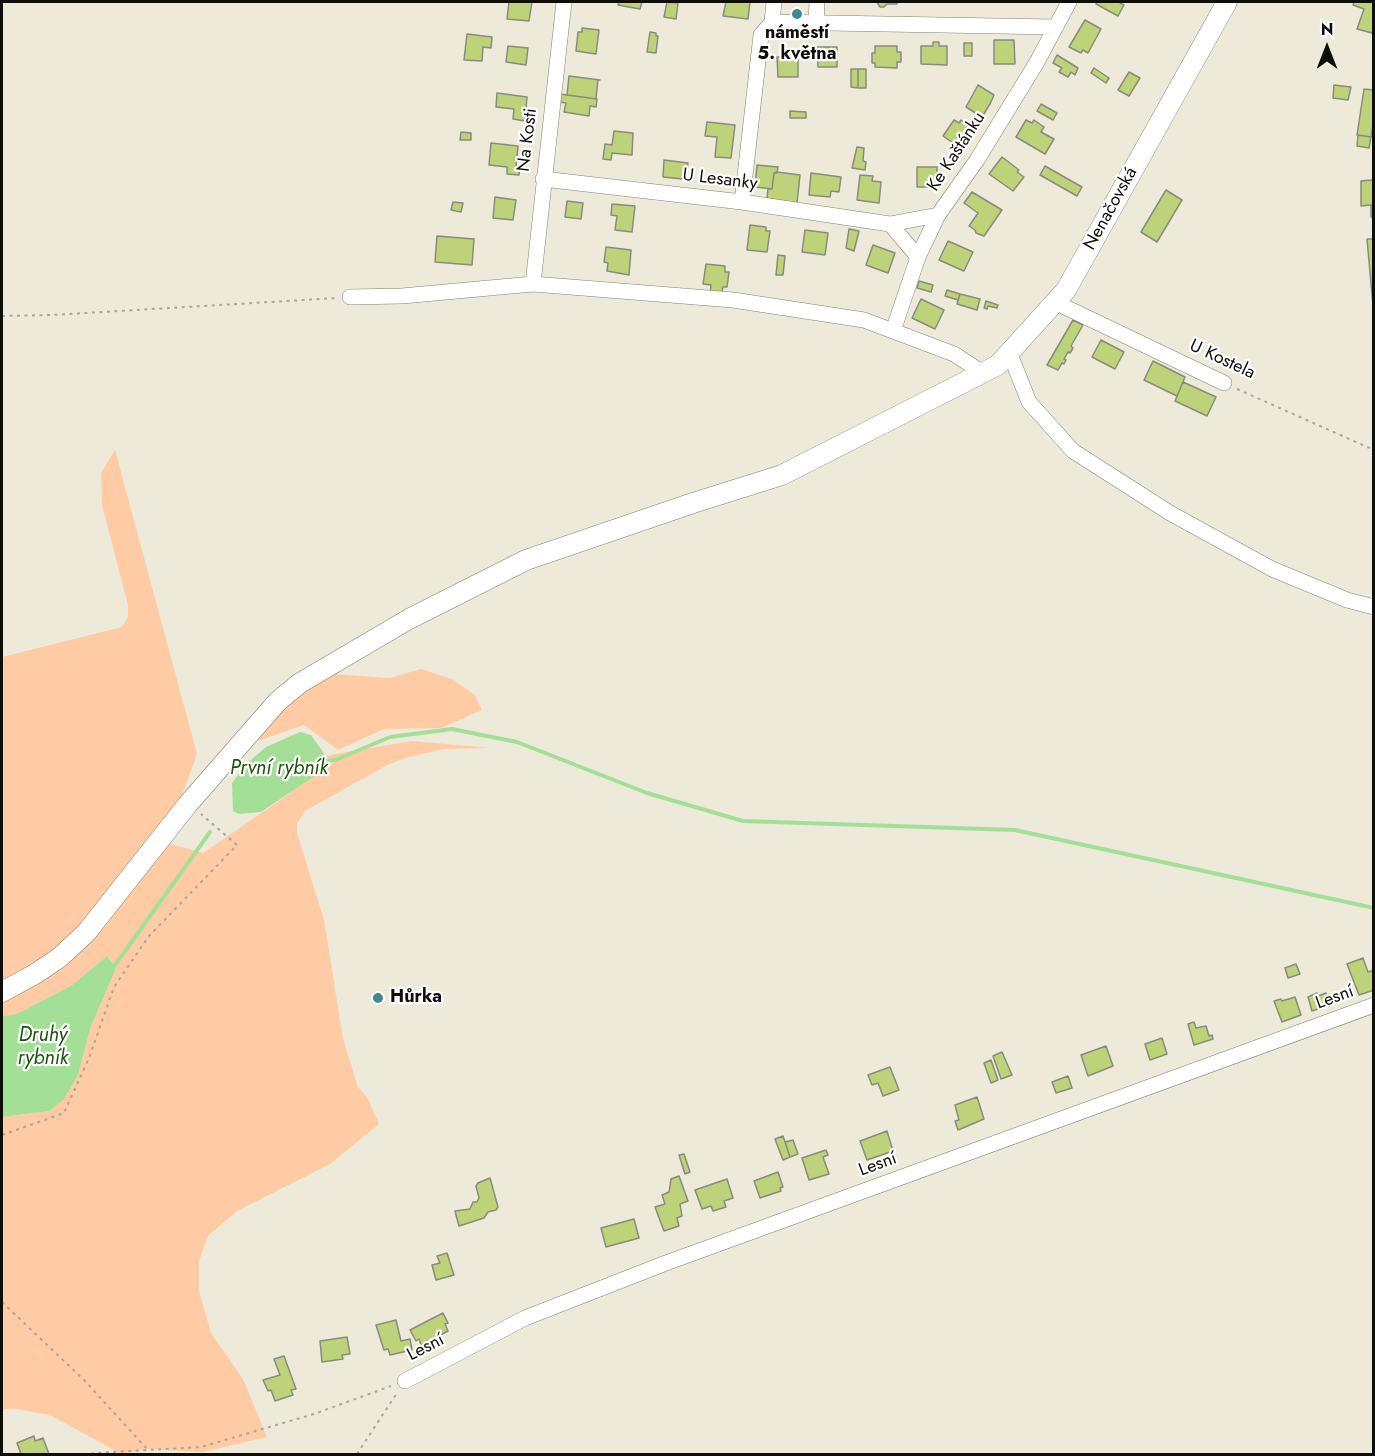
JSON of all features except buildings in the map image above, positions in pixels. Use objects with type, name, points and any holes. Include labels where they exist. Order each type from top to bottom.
[{"type":"street","name":"Na Kosti","points":[[533,284],[564,2]]},
{"type":"street","points":[[742,202],[761,35],[772,22],[774,2]]},
{"type":"street","points":[[816,23],[817,2]]},
{"type":"street","name":"Ke Kaštánku","points":[[893,331],[918,258],[938,215],[977,160],[1037,62],[1069,2]]},
{"type":"street","name":"Nenačovská","points":[[2,992],[59,958],[86,933],[188,804],[278,701],[300,683],[409,619],[526,560],[693,502],[782,475],[998,365],[1066,290],[1227,2]]},
{"type":"street","points":[[772,22],[1054,27]]},
{"type":"street","name":"U Lesanky","points":[[543,179],[742,202],[890,224],[938,215]]},
{"type":"street","points":[[890,224],[918,258]]},
{"type":"street","points":[[350,297],[402,296],[533,284],[733,300],[864,320],[954,354],[983,373]]},
{"type":"street","name":"U Kostela","points":[[1059,299],[1065,307],[1224,382]]},
{"type":"street","points":[[1010,354],[1029,402],[1073,451],[1170,513],[1272,569],[1347,600],[1374,607]]},
{"type":"street","name":"Lesní","points":[[405,1381],[525,1318],[666,1263],[1374,1005]]},
{"type":"path","points":[[2,316],[350,297]]},
{"type":"path","name":"U Kostela","points":[[1224,382],[1374,450]]},
{"type":"path","points":[[2,1136],[64,1113],[89,1058],[114,987],[149,936],[237,845],[188,804]]},
{"type":"path","points":[[2,1302],[85,1382],[148,1450]]},
{"type":"path","points":[[91,1455],[201,1447],[314,1414],[405,1381]]},
{"type":"path","points":[[357,1455],[405,1381]]},
{"type":"shaded area","points":[[115,450],[197,754],[181,798],[80,927],[54,951],[2,983],[2,657],[122,627],[128,617],[128,605],[102,505],[101,473]]},
{"type":"shaded area","points":[[421,669],[452,679],[475,695],[482,710],[441,728],[384,729],[338,750],[304,725],[258,741],[277,714],[308,688],[332,674],[390,678]]},
{"type":"shaded area","points":[[412,741],[490,748],[444,749],[389,764],[305,811],[297,823],[297,833],[324,920],[343,1039],[358,1087],[367,1097],[379,1124],[330,1164],[237,1211],[208,1236],[199,1261],[199,1291],[211,1333],[243,1379],[267,1437],[203,1452],[148,1449],[121,1454],[50,1415],[2,1409],[2,1117],[49,1111],[78,1075],[91,1026],[115,971],[115,966],[107,956],[72,985],[17,1014],[2,1016],[2,1000],[167,843],[203,853],[289,794],[326,760],[324,756]]},
{"type":"water","name":"První rybník","points":[[300,732],[311,735],[323,752],[326,760],[319,773],[261,812],[239,814],[233,811],[232,783],[246,764],[266,747]]},
{"type":"water","name":"Druhý rybník","points":[[107,956],[115,966],[115,971],[91,1026],[78,1075],[64,1099],[49,1111],[2,1117],[2,1016],[17,1014],[72,985]]},
{"type":"waterway","points":[[323,762],[338,759],[390,737],[452,729],[517,742],[647,793],[743,821],[1015,830],[1374,908]]},
{"type":"waterway","points":[[113,968],[210,832]]},
{"type":"place","name":"náměstí 5. května","points":[[797,14]]},
{"type":"place","name":"Hůrka","points":[[378,998]]}]
